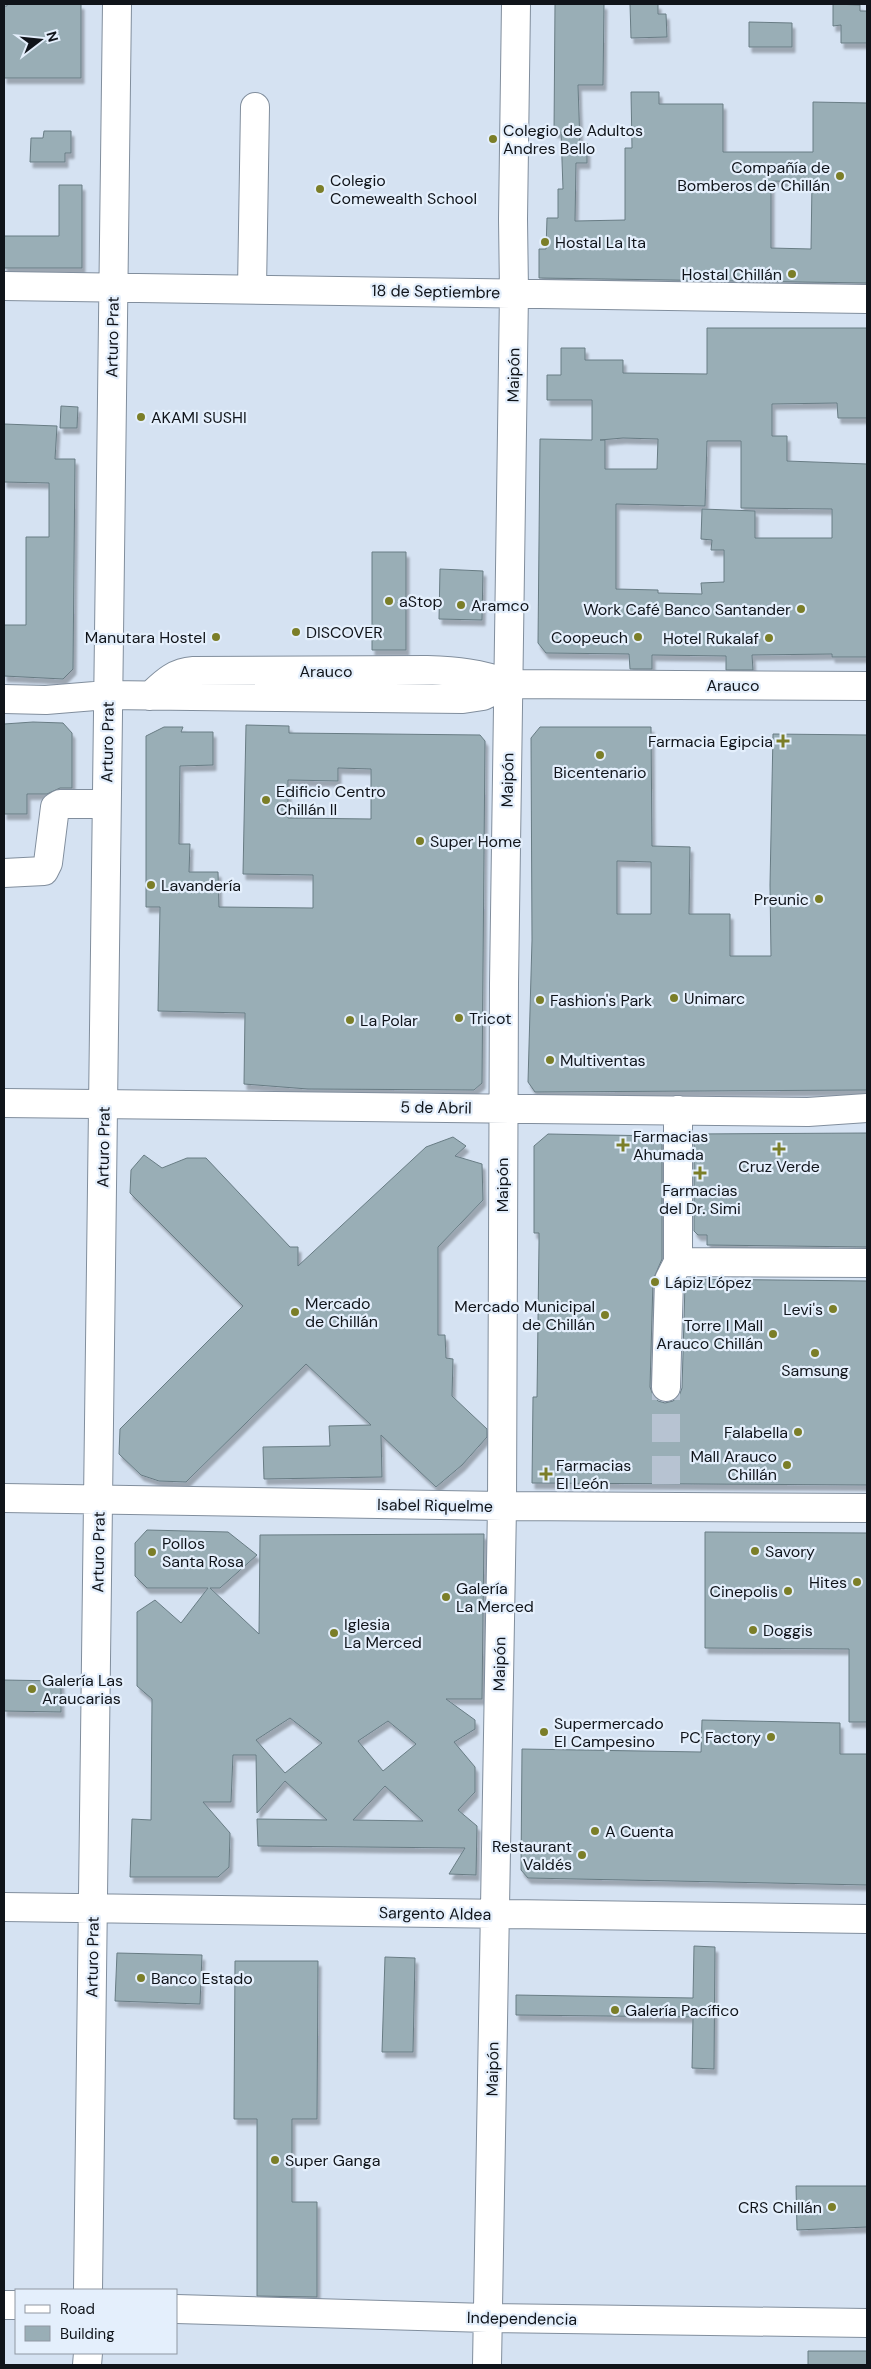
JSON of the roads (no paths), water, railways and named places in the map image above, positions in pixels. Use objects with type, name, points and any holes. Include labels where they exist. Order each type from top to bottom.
[{"type":"street","name":"Arturo Prat","points":[[88,2289],[117,4]]},
{"type":"street","name":"Maipón","points":[[487,2365],[502,1506],[503,1108],[516,4]]},
{"type":"street","points":[[252,289],[255,108]]},
{"type":"street","name":"18 de Septiembre","points":[[4,286],[514,292],[867,299]]},
{"type":"street","name":"Arauco","points":[[4,699],[46,700],[107,695],[150,696],[171,677],[193,671],[437,670],[489,676],[508,684],[867,686]]},
{"type":"street","points":[[4,873],[44,871],[48,863],[54,807],[60,804],[106,804]]},
{"type":"street","name":"5 de Abril","points":[[4,1103],[808,1112],[867,1108]]},
{"type":"street","points":[[666,1387],[669,1280],[678,1262],[678,1110]]},
{"type":"street","points":[[678,1262],[867,1263]]},
{"type":"street","name":"Isabel Riquelme","points":[[4,1498],[502,1506],[666,1496],[867,1508]]},
{"type":"street","name":"Sargento Aldea","points":[[4,1907],[867,1919]]},
{"type":"street","name":"Independencia","points":[[178,2309],[488,2318],[867,2323]]},
{"type":"tunnel","points":[[666,1387],[666,1484]]},
{"type":"place","name":"Colegio de Adultos Andres Bello","points":[[493,139]]},
{"type":"place","name":"Compañía de Bomberos de Chillán","points":[[840,176]]},
{"type":"place","name":"Colegio Comewealth School","points":[[320,189]]},
{"type":"place","name":"Hostal La Ita","points":[[545,242]]},
{"type":"place","name":"Hostal Chillán","points":[[792,274]]},
{"type":"place","name":"AKAMI SUSHI","points":[[141,417]]},
{"type":"place","name":"aStop","points":[[389,601]]},
{"type":"place","name":"Aramco","points":[[461,605]]},
{"type":"place","name":"Work Café Banco Santander","points":[[801,609]]},
{"type":"place","name":"DISCOVER","points":[[296,632]]},
{"type":"place","name":"Manutara Hostel","points":[[216,637]]},
{"type":"place","name":"Coopeuch","points":[[638,637]]},
{"type":"place","name":"Hotel Rukalaf","points":[[769,638]]},
{"type":"place","name":"Farmacia Egipcia","points":[[783,741]]},
{"type":"place","name":"Bicentenario","points":[[600,755]]},
{"type":"place","name":"Edificio Centro Chillán II","points":[[266,800]]},
{"type":"place","name":"Super Home","points":[[420,841]]},
{"type":"place","name":"Lavandería","points":[[151,885]]},
{"type":"place","name":"Preunic","points":[[819,899]]},
{"type":"place","name":"Unimarc","points":[[674,998]]},
{"type":"place","name":"Fashion's Park","points":[[540,1000]]},
{"type":"place","name":"Tricot","points":[[459,1018]]},
{"type":"place","name":"La Polar","points":[[350,1020]]},
{"type":"place","name":"Multiventas","points":[[550,1060]]},
{"type":"place","name":"Farmacias Ahumada","points":[[623,1145]]},
{"type":"place","name":"Cruz Verde","points":[[779,1149]]},
{"type":"place","name":"Farmacias del Dr. Simi","points":[[700,1173]]},
{"type":"place","name":"Lápiz López","points":[[655,1282]]},
{"type":"place","name":"Levi's","points":[[833,1309]]},
{"type":"place","name":"Mercado de Chillán","points":[[295,1312]]},
{"type":"place","name":"Mercado Municipal de Chillán","points":[[605,1315]]},
{"type":"place","name":"Torre I Mall Arauco Chillán","points":[[773,1334]]},
{"type":"place","name":"Samsung","points":[[815,1353]]},
{"type":"place","name":"Falabella","points":[[798,1432]]},
{"type":"place","name":"Mall Arauco Chillán","points":[[787,1465]]},
{"type":"place","name":"Farmacias El León","points":[[546,1474]]},
{"type":"place","name":"Savory","points":[[755,1551]]},
{"type":"place","name":"Pollos Santa Rosa","points":[[152,1552]]},
{"type":"place","name":"Hites","points":[[857,1582]]},
{"type":"place","name":"Cinepolis","points":[[788,1591]]},
{"type":"place","name":"Galería La Merced","points":[[446,1597]]},
{"type":"place","name":"Doggis","points":[[753,1630]]},
{"type":"place","name":"Iglesia La Merced","points":[[334,1633]]},
{"type":"place","name":"Galería Las Araucarias","points":[[32,1689]]},
{"type":"place","name":"Supermercado El Campesino","points":[[544,1732]]},
{"type":"place","name":"PC Factory","points":[[771,1737]]},
{"type":"place","name":"A Cuenta","points":[[595,1831]]},
{"type":"place","name":"Restaurant Valdés","points":[[582,1855]]},
{"type":"place","name":"Banco Estado","points":[[141,1978]]},
{"type":"place","name":"Galería Pacífico","points":[[615,2010]]},
{"type":"place","name":"Super Ganga","points":[[275,2160]]},
{"type":"place","name":"CRS Chillán","points":[[832,2207]]}]
